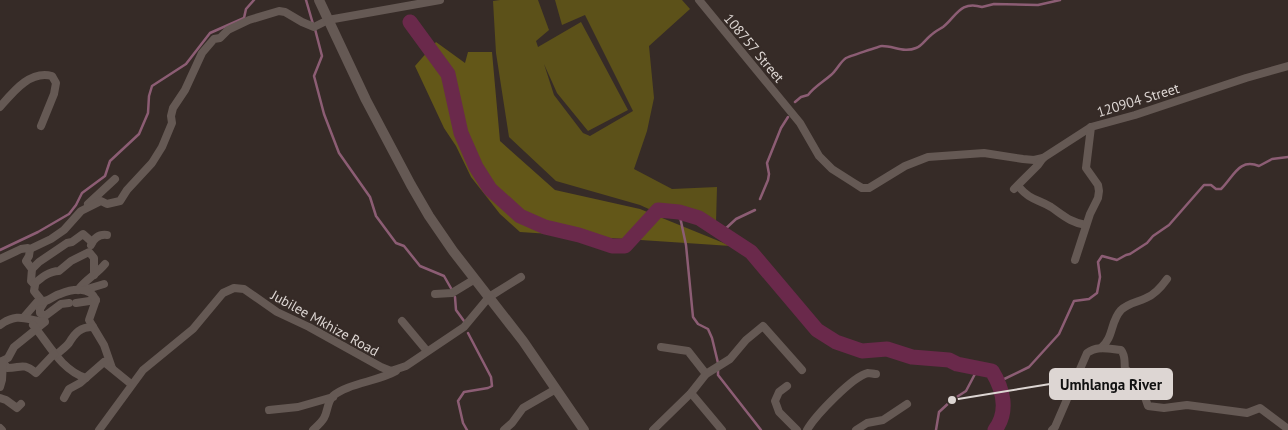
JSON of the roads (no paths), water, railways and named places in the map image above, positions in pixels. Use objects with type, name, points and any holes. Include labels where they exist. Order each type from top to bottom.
[{"type":"street","points":[[319,0],[366,100],[429,216],[556,388],[584,430]]},
{"type":"street","points":[[81,210],[101,201],[107,204],[120,201],[127,190],[152,163],[162,148],[170,130],[173,108],[185,90],[202,53],[214,39],[220,38],[228,30],[249,20],[279,11],[285,12],[314,27],[327,17],[440,0]]},
{"type":"street","name":"108757 Street","points":[[698,0],[800,122],[819,156],[827,164],[862,188],[869,188],[904,166],[928,157],[984,153],[1022,160],[1043,158]]},
{"type":"street","name":"120904 Street","points":[[1086,225],[1069,220],[1049,206],[1032,200],[1016,188],[1043,158],[1090,126],[1135,115],[1288,66]]},
{"type":"street","points":[[0,107],[30,77],[44,74],[52,76],[56,83],[54,94],[41,126]]},
{"type":"street","points":[[1075,260],[1099,191],[1098,185],[1086,168],[1090,126]]},
{"type":"street","points":[[0,260],[21,250],[28,248],[30,250],[64,230],[81,210],[115,178]]},
{"type":"street","points":[[43,301],[34,291],[34,284],[31,281],[32,269],[39,262],[83,234],[92,242]]},
{"type":"street","points":[[34,284],[44,276],[59,271],[71,261],[89,252],[92,242],[99,236],[107,235]]},
{"type":"street","points":[[30,250],[26,261],[32,269]]},
{"type":"street","points":[[89,252],[94,258],[94,275]]},
{"type":"street","points":[[81,290],[85,281],[105,264]]},
{"type":"street","points":[[269,410],[298,407],[333,397],[346,390],[388,376],[464,327],[489,297],[521,278]]},
{"type":"street","points":[[435,294],[452,293],[475,279]]},
{"type":"street","points":[[1101,348],[1108,341],[1114,320],[1120,311],[1136,301],[1147,298],[1163,285],[1167,279]]},
{"type":"street","points":[[26,318],[37,302],[59,294],[104,284]]},
{"type":"street","name":"Jubilee Mkhize Road","points":[[99,430],[131,384],[148,364],[199,322],[224,293],[234,288],[244,289],[276,312],[323,334],[381,367],[391,371],[400,369]]},
{"type":"street","points":[[81,290],[94,296],[96,300]]},
{"type":"street","points":[[2,360],[8,358],[14,347],[36,329],[61,304],[96,300]]},
{"type":"street","points":[[96,300],[89,320],[104,345],[112,368]]},
{"type":"street","points":[[43,301],[40,314],[45,319]]},
{"type":"street","points":[[0,324],[12,318],[45,319]]},
{"type":"street","points":[[0,330],[12,318]]},
{"type":"street","points":[[26,318],[72,372],[86,378]]},
{"type":"street","points":[[402,321],[427,351]]},
{"type":"street","points":[[658,428],[706,374],[730,359],[746,340],[763,326],[802,370]]},
{"type":"street","points":[[2,360],[6,368],[21,365],[28,366],[36,373],[55,354],[69,344],[72,336],[78,331],[93,327]]},
{"type":"street","points":[[662,347],[688,351],[706,374]]},
{"type":"street","points":[[1052,430],[1073,389],[1087,353],[1091,349],[1101,348],[1122,351],[1125,359],[1125,369],[1139,380],[1148,406],[1164,408],[1184,405],[1246,413],[1260,408],[1288,429]]},
{"type":"street","points":[[0,387],[2,360]]},
{"type":"street","points":[[64,398],[69,389],[86,378],[104,362],[131,384]]},
{"type":"street","points":[[807,430],[821,410],[859,377],[869,373],[876,374]]},
{"type":"street","points":[[787,386],[779,392],[775,401],[779,412],[797,430]]},
{"type":"street","points":[[504,430],[512,424],[523,408],[556,388]]},
{"type":"street","points":[[691,393],[722,430]]},
{"type":"street","points":[[314,430],[324,417],[333,397]]},
{"type":"street","points":[[0,399],[6,400],[17,408],[21,404]]},
{"type":"street","points":[[856,430],[867,423],[883,420],[907,404]]},
{"type":"waterway","points":[[0,250],[38,232],[69,214],[82,193],[105,176],[110,161],[139,134],[148,113],[149,96],[152,86],[186,64],[210,33],[244,18],[246,9],[254,0]]},
{"type":"waterway","points":[[306,0],[313,24]]},
{"type":"waterway","points":[[795,102],[801,97],[808,95],[833,73],[846,58],[882,46],[903,50],[916,48],[948,23],[959,11],[968,6],[982,7],[994,4],[1038,5],[1060,0]]},
{"type":"waterway","points":[[410,22],[448,74],[461,133],[476,167],[490,189],[520,216],[545,227],[579,235],[612,246],[625,246],[658,210],[679,212],[699,218],[751,252],[817,330],[836,342],[862,351],[887,349],[912,357],[949,360],[957,364],[992,371],[999,385],[1003,400],[1002,415],[995,430]]},
{"type":"waterway","points":[[315,29],[322,56],[314,76],[324,114],[339,153],[370,197],[376,216],[396,243],[404,246],[420,266],[444,276],[452,290]]},
{"type":"waterway","points":[[760,199],[768,180],[767,163],[781,128],[788,117]]},
{"type":"waterway","points":[[998,382],[1029,367],[1059,334],[1074,301],[1089,299],[1097,293],[1100,277],[1098,262],[1102,256],[1117,260],[1147,243],[1153,236],[1169,225],[1204,185],[1211,185],[1216,189],[1221,189],[1233,174],[1246,164],[1259,166],[1272,159],[1288,157]]},
{"type":"waterway","points":[[722,232],[736,219],[755,210]]},
{"type":"waterway","points":[[679,212],[686,245],[693,317],[698,324],[708,329],[718,363]]},
{"type":"waterway","points":[[455,297],[456,310],[464,321]]},
{"type":"waterway","points":[[467,430],[463,423],[458,401],[464,392],[492,386],[491,377],[468,333]]},
{"type":"waterway","points":[[936,430],[939,412],[966,391],[976,372],[972,367]]},
{"type":"waterway","points":[[718,369],[718,375],[761,430]]},
{"type":"place","name":"Umhlanga River","points":[[952,400]]}]
